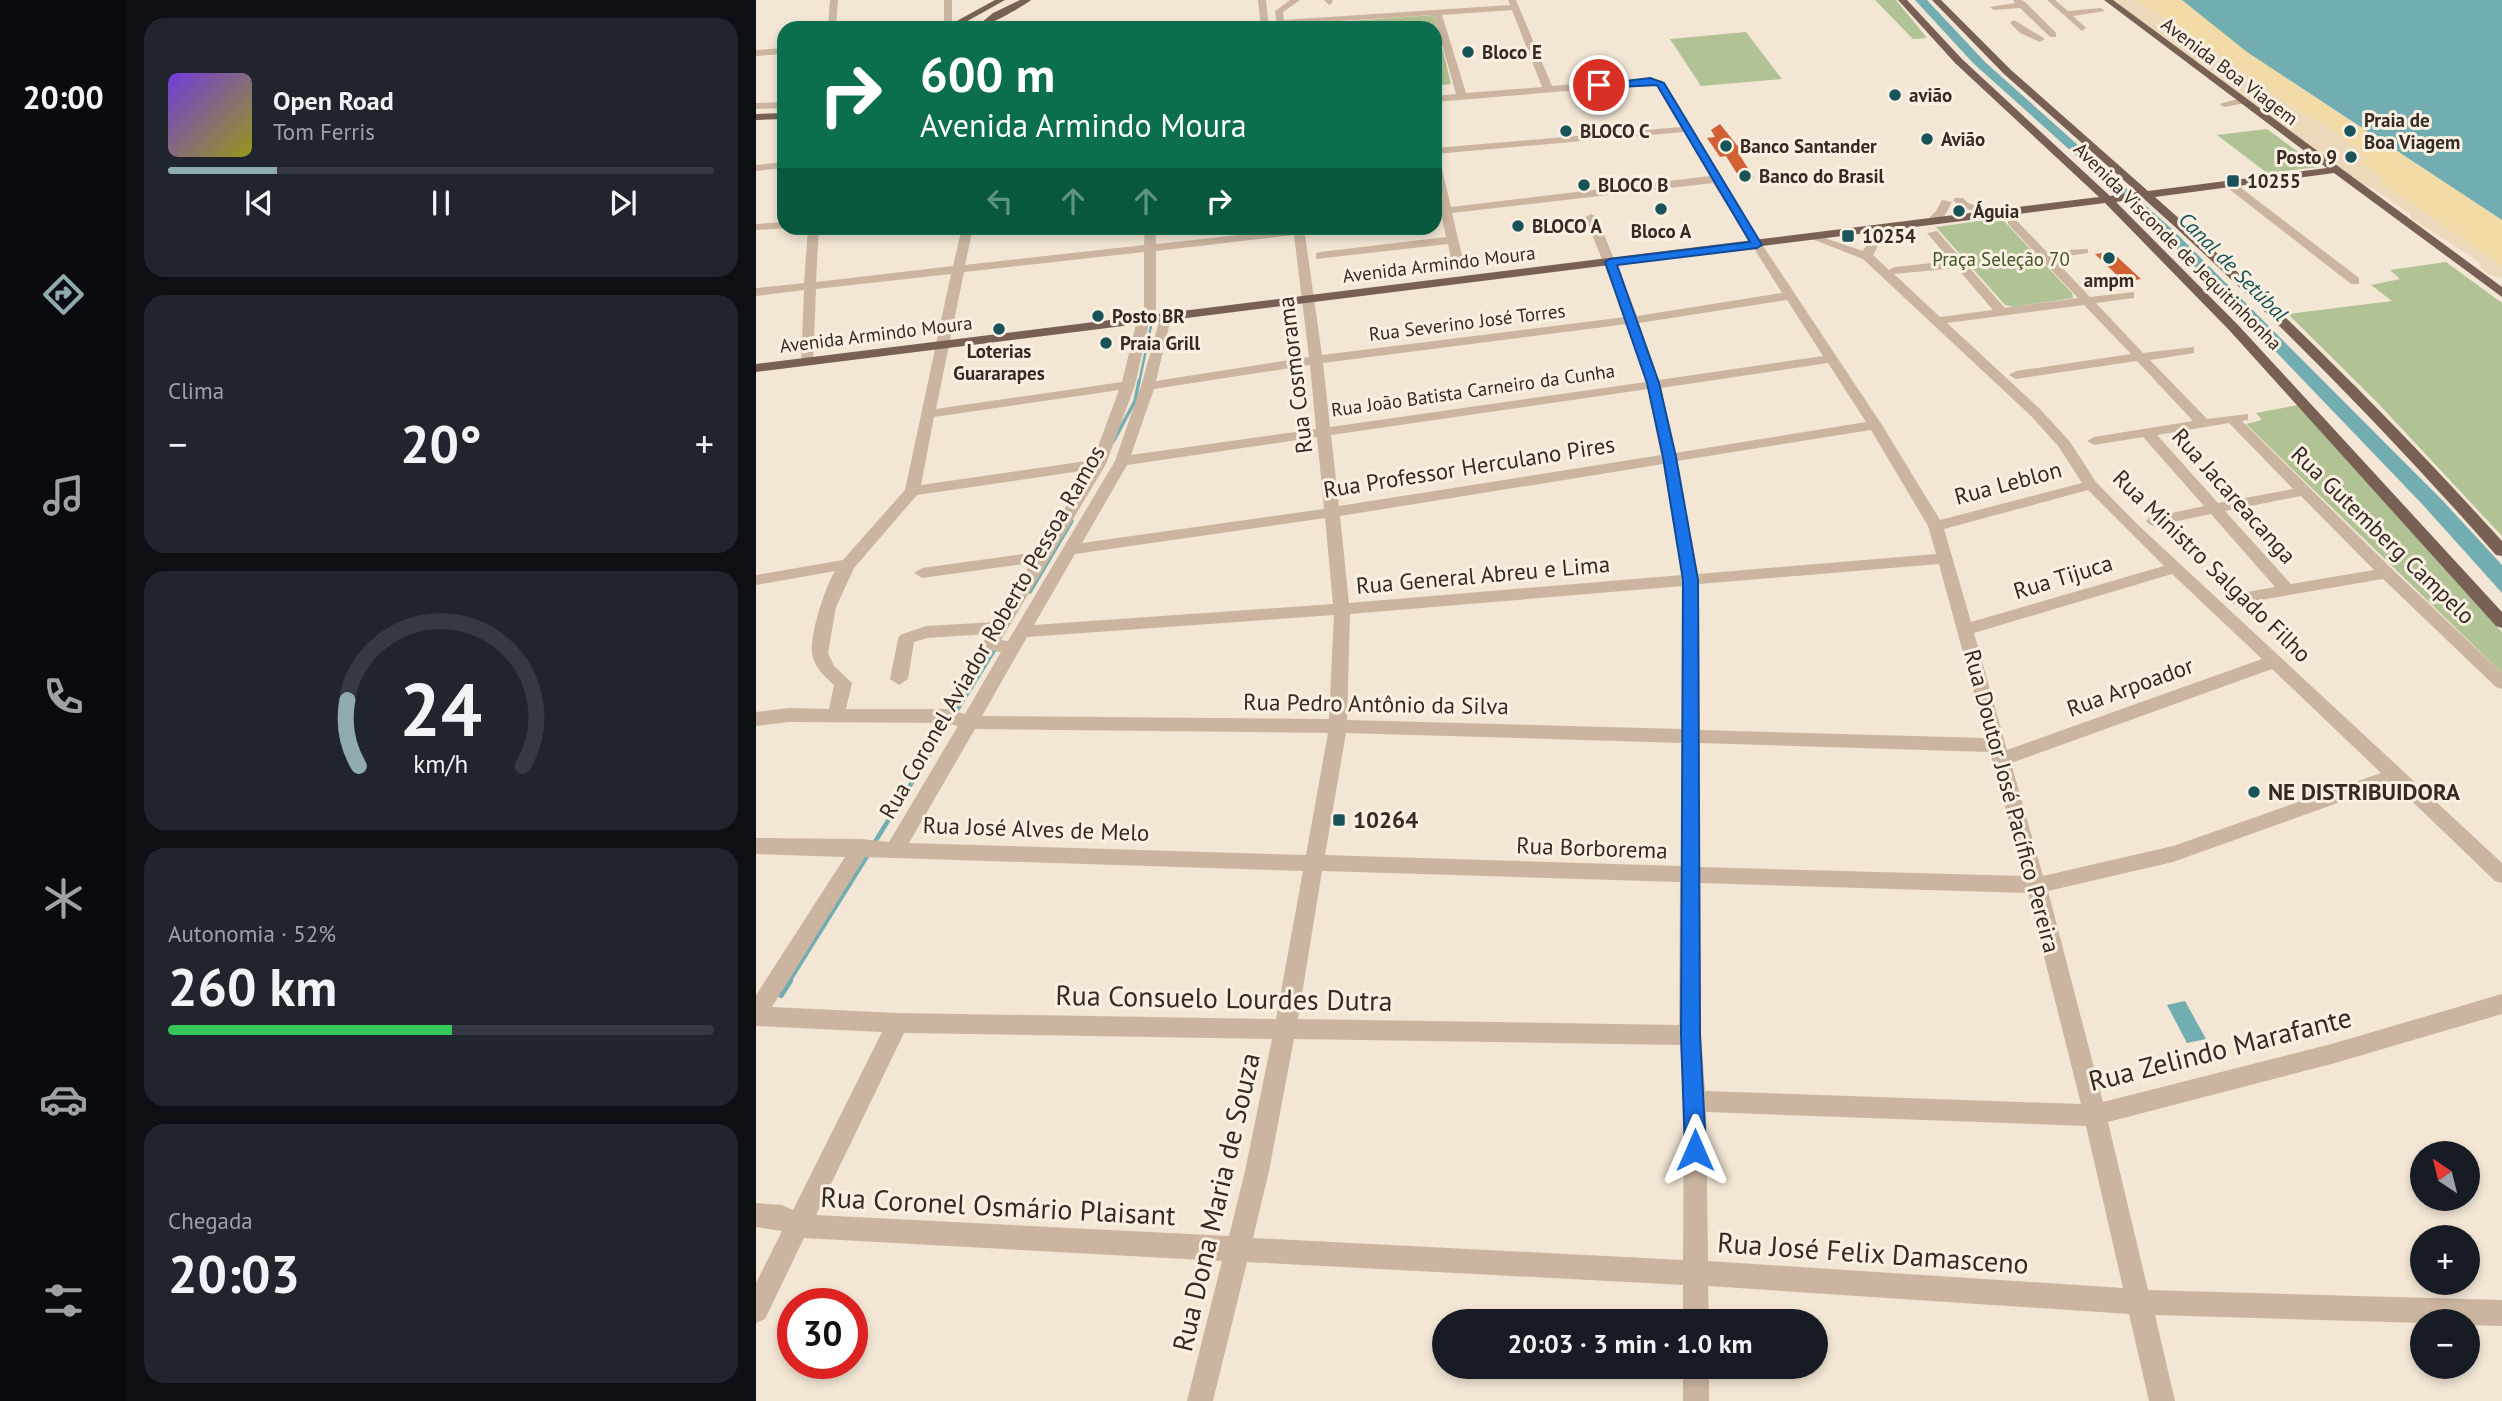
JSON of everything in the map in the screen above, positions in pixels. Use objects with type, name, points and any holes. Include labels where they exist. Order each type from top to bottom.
[{"type":"main road","points":[[959,21],[1001,0]]},
{"type":"main road","points":[[989,21],[1027,0]]},
{"type":"main road","name":"Avenida Visconde de Jequitinhonha","points":[[1902,0],[1961,64],[2114,198],[2502,622]]},
{"type":"main road","name":"Avenida Visconde de Jequitinhonha","points":[[1936,0],[1998,65],[2320,356],[2502,551]]},
{"type":"main road","name":"Avenida Boa Viagem","points":[[2108,0],[2502,293]]},
{"type":"main road","points":[[756,117],[777,116]]},
{"type":"main road","name":"Avenida Armindo Moura","points":[[756,368],[1882,228],[1933,227],[1993,213],[2334,170]]},
{"type":"street","points":[[832,21],[834,0]]},
{"type":"street","points":[[948,0],[948,21]]},
{"type":"street","points":[[1262,0],[1265,21]]},
{"type":"street","points":[[1264,10],[1283,0]]},
{"type":"street","points":[[1279,21],[1279,11],[1296,0]]},
{"type":"street","points":[[2047,1],[2082,28]]},
{"type":"street","points":[[1306,21],[1402,11],[1437,12],[1513,3],[1548,89],[1461,92],[1442,90]]},
{"type":"street","points":[[1994,7],[2023,3],[2053,35]]},
{"type":"street","points":[[2066,14],[2101,11]]},
{"type":"street","points":[[1437,12],[1440,21]]},
{"type":"street","points":[[948,16],[965,17]]},
{"type":"street","points":[[2014,23],[2040,39]]},
{"type":"street","points":[[1442,29],[1461,92]]},
{"type":"street","points":[[756,53],[777,52]]},
{"type":"street","name":"Rua Doutor José Pacífico Pereira","points":[[1548,89],[1657,82],[1936,526],[2036,885],[2095,1115],[2162,1401]]},
{"type":"street","points":[[1442,97],[1461,92]]},
{"type":"street","points":[[2224,104],[2242,101]]},
{"type":"street","points":[[756,106],[777,104]]},
{"type":"street","points":[[1442,150],[1688,129]]},
{"type":"street","points":[[756,167],[777,166]]},
{"type":"street","points":[[1445,212],[1716,179]]},
{"type":"street","points":[[2228,183],[2355,281]]},
{"type":"street","points":[[1442,197],[1459,268]]},
{"type":"street","points":[[1993,213],[1961,203],[1945,204],[1933,227],[2002,312]]},
{"type":"street","points":[[1591,217],[1632,320],[1653,383],[1691,580],[1690,1035],[1695,1101],[1696,1309]]},
{"type":"street","points":[[2012,222],[2204,424]]},
{"type":"street","points":[[756,227],[777,226]]},
{"type":"street","points":[[1867,256],[1882,228]]},
{"type":"street","points":[[807,362],[813,235]]},
{"type":"street","points":[[836,715],[843,683],[827,669],[821,659],[821,641],[832,594],[848,564],[912,491],[965,235]]},
{"type":"street","name":"Rua Coronel Aviador Roberto Pessoa Ramos","points":[[756,1015],[876,848],[1069,550],[1122,461],[1148,386],[1153,319],[1150,235]]},
{"type":"street","points":[[756,292],[1252,235]]},
{"type":"street","name":"Rua Cosmorama","points":[[1300,235],[1325,431],[1342,610],[1338,726]]},
{"type":"street","name":"Rua Ministro Salgado Filho","points":[[1813,237],[1867,256],[2036,413],[2065,445],[2091,485],[2174,568],[2502,875]]},
{"type":"street","points":[[1320,256],[1451,240]]},
{"type":"street","points":[[2044,256],[2084,251]]},
{"type":"street","points":[[1895,271],[1961,264]]},
{"type":"street","points":[[1936,321],[2130,295]]},
{"type":"street","name":"Rua Severino José Torres","points":[[1148,386],[1316,360],[1632,320],[1790,296]]},
{"type":"street","points":[[1009,643],[992,641],[1099,464],[1153,319]]},
{"type":"street","points":[[2016,375],[2189,350]]},
{"type":"street","name":"Rua João Batista Carneiro da Cunha","points":[[1122,461],[1831,359]]},
{"type":"street","points":[[928,414],[1128,386]]},
{"type":"street","name":"Rua Gutemberg Campelo","points":[[2204,424],[2239,418],[2304,491],[2502,683]]},
{"type":"street","points":[[2094,441],[2204,424]]},
{"type":"street","name":"Rua Professor Herculano Pires","points":[[1069,550],[1334,512],[1875,425]]},
{"type":"street","name":"Rua Jacareacanga","points":[[2147,433],[2286,589]]},
{"type":"street","points":[[912,491],[1099,464]]},
{"type":"street","name":"Rua Leblon","points":[[1936,526],[2091,485]]},
{"type":"street","points":[[2154,521],[2304,491]]},
{"type":"street","points":[[922,573],[1044,555]]},
{"type":"street","name":"Rua General Abreu e Lima","points":[[1009,643],[1342,610],[1946,558]]},
{"type":"street","points":[[756,580],[848,564]]},
{"type":"street","name":"Rua Tijuca","points":[[1965,630],[2174,568]]},
{"type":"street","points":[[2237,599],[2386,573]]},
{"type":"street","points":[[899,678],[906,639],[926,632],[999,628]]},
{"type":"street","name":"Rua Arpoador","points":[[1998,752],[2276,661]]},
{"type":"street","name":"Rua Pedro Antônio da Silva","points":[[756,719],[836,715],[1338,726],[1998,752]]},
{"type":"street","name":"Rua Dona Maria de Souza","points":[[1200,1401],[1239,1248],[1285,1029],[1338,726]]},
{"type":"street","name":"Rua Borborema","points":[[1315,862],[1689,877],[2036,885],[2134,867],[2395,775]]},
{"type":"street","name":"Rua José Alves de Melo","points":[[756,846],[1315,862]]},
{"type":"street","name":"Rua Zelindo Marafante","points":[[1695,1101],[2095,1115],[2335,1053],[2502,1004]]},
{"type":"street","name":"Rua Consuelo Lourdes Dutra","points":[[756,1015],[898,1023],[1690,1035]]},
{"type":"street","points":[[756,1310],[898,1023]]},
{"type":"street","name":"Rua Coronel Osmário Plaisant","points":[[756,1215],[782,1217],[797,1226],[1239,1248]]},
{"type":"street","name":"Rua José Felix Damasceno","points":[[1239,1248],[1695,1272],[2138,1302],[2502,1313]]},
{"type":"street","points":[[1696,1379],[1696,1401]]},
{"type":"green space","points":[[1875,0],[1896,0],[1927,38],[1913,39]]},
{"type":"green space","points":[[1434,15],[1435,21],[1350,21]]},
{"type":"green space","points":[[1746,32],[1782,79],[1701,86],[1670,39]]},
{"type":"green space","points":[[1442,47],[1451,84],[1442,85]]},
{"type":"green space","points":[[2267,129],[2319,167],[2267,173],[2217,135]]},
{"type":"green space","name":"Praça Seleção 70","points":[[2001,218],[2072,293],[2073,298],[2014,307],[2005,305],[1936,227]]},
{"type":"green space","points":[[2446,262],[2502,303],[2502,536],[2377,402],[2288,314],[2392,301],[2371,285],[2400,279],[2390,270]]},
{"type":"green space","points":[[2298,405],[2502,632],[2502,673],[2246,424],[2262,420],[2256,413]]},
{"type":"sand","name":"Praia de Boa Viagem","points":[[2136,0],[2182,0],[2296,85],[2502,220],[2502,266],[2381,183],[2382,178],[2364,165],[2360,150],[2325,125],[2299,112],[2209,47]]},
{"type":"shaded area","points":[[2113,0],[2136,0],[2209,47],[2299,112],[2325,125],[2361,150],[2364,165],[2382,178],[2382,183],[2502,266],[2502,278],[2489,274],[2481,268],[2478,261],[2411,218],[2410,214],[2373,188],[2364,185],[2223,83],[2221,78],[2199,62],[2187,58]]},
{"type":"water","points":[[1915,0],[1927,0],[1985,62],[2174,231],[2443,501],[2502,565],[2502,593],[2423,505],[2161,232],[1973,63]]},
{"type":"water","points":[[2182,0],[2502,0],[2502,220],[2247,52]]},
{"type":"water","points":[[2185,1001],[2206,1039],[2187,1043],[2167,1005]]},
{"type":"building","points":[[1720,124],[1744,154],[1739,154],[1754,178],[1741,180],[1726,156],[1720,157],[1707,138],[1715,137],[1711,130]]},
{"type":"building","points":[[2112,252],[2141,279],[2124,282],[2095,254]]},
{"type":"waterway","points":[[1139,383],[1151,326]]},
{"type":"waterway","points":[[1113,442],[1135,401],[1139,381]]},
{"type":"waterway","points":[[1030,592],[1072,521]]},
{"type":"waterway","points":[[873,845],[996,647]]},
{"type":"waterway","points":[[788,983],[869,853]]},
{"type":"waterway","points":[[781,995],[790,981]]},
{"type":"place","name":"Bloco E","points":[[1468,52]]},
{"type":"place","name":"avião","points":[[1895,95]]},
{"type":"place","name":"BLOCO C","points":[[1566,131]]},
{"type":"place","name":"Praia de Boa Viagem","points":[[2350,131]]},
{"type":"place","name":"Avião","points":[[1927,139]]},
{"type":"place","name":"Banco Santander","points":[[1726,146]]},
{"type":"place","name":"Posto 9","points":[[2351,157]]},
{"type":"place","name":"Banco do Brasil","points":[[1745,176]]},
{"type":"place","name":"10255","points":[[2233,181]]},
{"type":"place","name":"BLOCO B","points":[[1584,185]]},
{"type":"place","name":"Bloco A","points":[[1661,209]]},
{"type":"place","name":"Águia","points":[[1959,211]]},
{"type":"place","name":"BLOCO A","points":[[1518,226]]},
{"type":"place","name":"10254","points":[[1848,236]]},
{"type":"place","name":"ampm","points":[[2109,258]]},
{"type":"place","name":"Posto BR","points":[[1098,316]]},
{"type":"place","name":"Loterias Guararapes","points":[[999,329]]},
{"type":"place","name":"Praia Grill","points":[[1106,343]]},
{"type":"place","name":"NE DISTRIBUIDORA","points":[[2254,792]]},
{"type":"place","name":"10264","points":[[1339,820]]},
{"type":"route","points":[[1599,85],[1650,81],[1660,83],[1757,245],[1610,262],[1653,383],[1691,580],[1690,1035],[1695,1101],[1695,1150]]},
{"type":"water label","name":"Canal de Setúbal","points":[[2233,267]]}]
